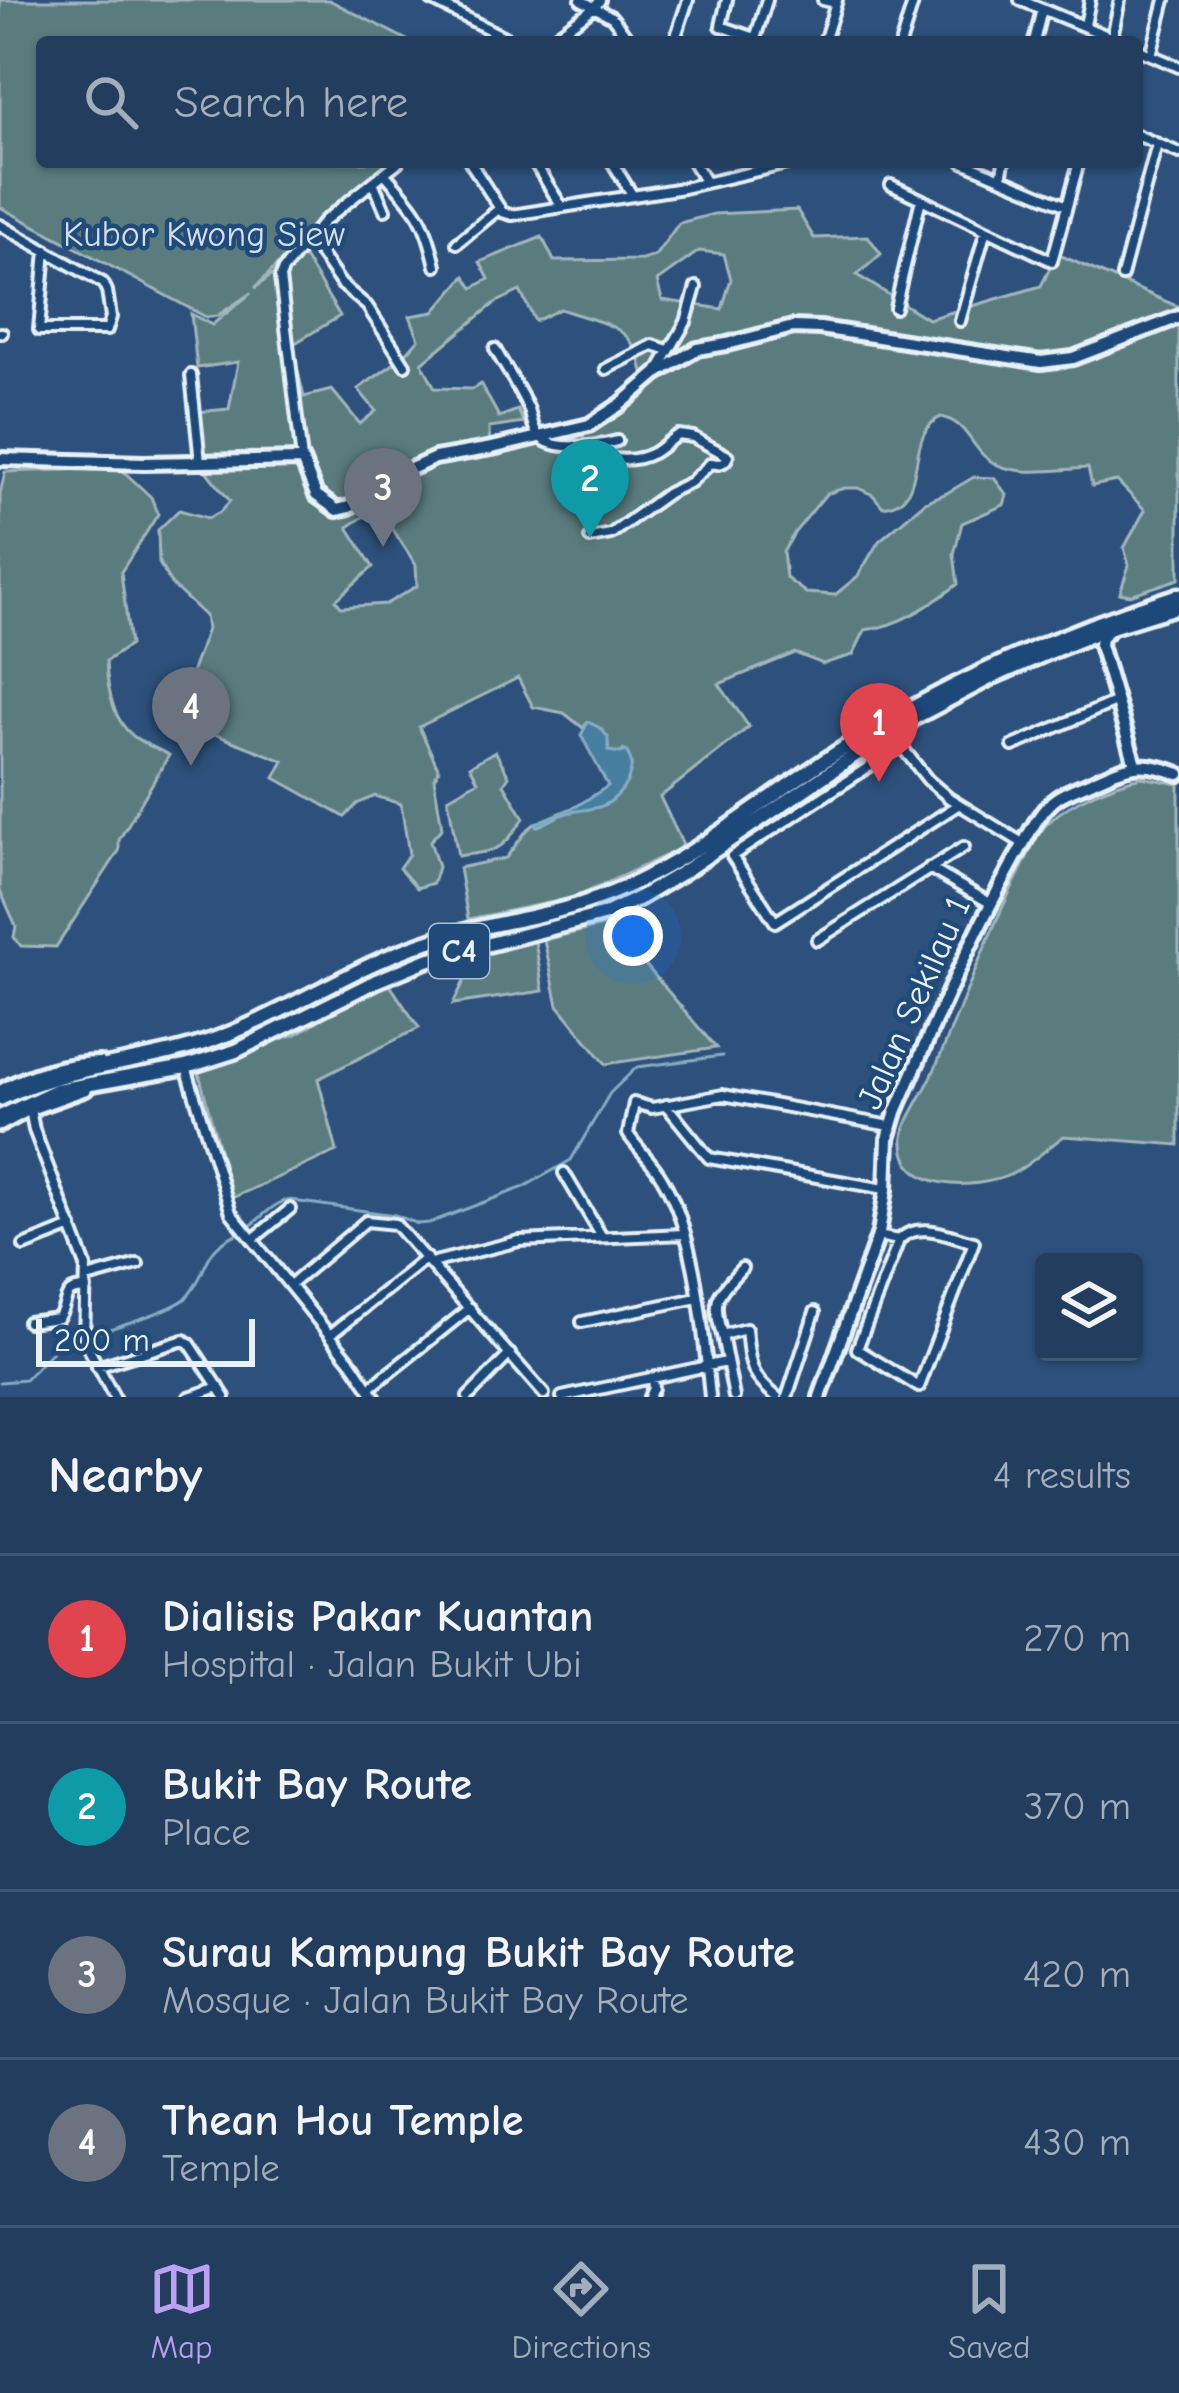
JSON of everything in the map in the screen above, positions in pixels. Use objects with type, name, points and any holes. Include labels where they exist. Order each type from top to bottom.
[{"type":"main road","name":"C4","points":[[128,1070],[231,1035],[424,943],[602,897],[678,859],[926,699],[1064,634],[1179,595]]},
{"type":"main road","name":"C4","points":[[0,1095],[40,1082],[186,1067],[236,1051],[427,960],[606,914],[682,872],[896,728],[1065,645],[1179,606]]},
{"type":"main road","name":"C4","points":[[0,1121],[76,1078]]},
{"type":"street","points":[[430,0],[502,36]]},
{"type":"street","points":[[581,0],[598,3],[627,36]]},
{"type":"street","points":[[676,36],[688,0]]},
{"type":"street","points":[[728,0],[721,26],[745,36]]},
{"type":"street","points":[[755,36],[766,0]]},
{"type":"street","points":[[823,0],[836,2],[826,36]]},
{"type":"street","points":[[903,36],[914,0]]},
{"type":"street","points":[[1020,0],[1107,36]]},
{"type":"street","points":[[1085,25],[1090,0]]},
{"type":"street","points":[[1116,36],[1120,0]]},
{"type":"street","points":[[1151,55],[1166,0]]},
{"type":"street","points":[[555,36],[598,3]]},
{"type":"street","points":[[1035,36],[1042,9]]},
{"type":"street","points":[[1143,52],[1179,67]]},
{"type":"street","points":[[1143,138],[1179,153]]},
{"type":"street","points":[[1122,276],[1157,144]]},
{"type":"street","points":[[390,168],[324,221],[280,278],[302,460],[316,494],[337,510],[427,460],[589,425],[697,349],[794,327],[1041,362],[1088,353],[1179,317]]},
{"type":"street","points":[[474,168],[503,211]]},
{"type":"street","points":[[538,168],[562,207]]},
{"type":"street","points":[[616,168],[633,196]]},
{"type":"street","points":[[697,168],[705,182]]},
{"type":"street","points":[[457,243],[503,211],[633,196],[769,168]]},
{"type":"street","points":[[977,168],[1067,206]]},
{"type":"street","points":[[1001,178],[1003,168]]},
{"type":"street","points":[[891,185],[1052,261],[1077,168]]},
{"type":"street","points":[[384,173],[420,214],[429,231],[436,266]]},
{"type":"street","points":[[373,182],[385,210]]},
{"type":"street","points":[[895,308],[921,200]]},
{"type":"street","points":[[0,225],[46,250],[103,283],[111,316],[107,331],[39,331],[46,250]]},
{"type":"street","points":[[960,321],[986,230]]},
{"type":"street","points":[[309,238],[341,284],[367,306],[405,364]]},
{"type":"street","points":[[656,374],[686,322],[696,287]]},
{"type":"street","points":[[606,369],[653,345],[668,350]]},
{"type":"street","points":[[495,349],[539,437],[575,446],[617,441]]},
{"type":"street","points":[[191,375],[200,462]]},
{"type":"street","points":[[575,446],[619,460],[642,458],[678,435],[693,436],[728,456],[611,534],[590,538]]},
{"type":"street","points":[[0,459],[302,460]]},
{"type":"street","points":[[1111,627],[1100,641],[1135,764],[1179,774]]},
{"type":"street","points":[[1065,645],[1084,644],[1105,662]]},
{"type":"street","points":[[1013,746],[1117,701]]},
{"type":"street","points":[[921,715],[902,735],[901,746],[928,780],[958,805],[1024,844]]},
{"type":"street","points":[[901,746],[733,856],[775,922],[958,805]]},
{"type":"street","name":"Jalan Sekilau 1","points":[[820,1397],[877,1236],[890,1126],[964,955],[1041,815],[1058,797],[1135,764]]},
{"type":"street","points":[[817,940],[964,847]]},
{"type":"street","points":[[928,868],[990,903]]},
{"type":"street","name":"C4","points":[[0,1095],[20,1080],[74,1065],[128,1070]]},
{"type":"street","points":[[186,1067],[231,1213],[330,1335],[371,1394],[470,1308]]},
{"type":"street","name":"C4","points":[[0,1121],[128,1070]]},
{"type":"street","points":[[710,1397],[685,1234],[664,1180],[628,1134],[634,1103],[648,1108],[723,1095],[890,1126]]},
{"type":"street","points":[[666,1105],[709,1158],[886,1190]]},
{"type":"street","points":[[30,1109],[83,1253],[87,1278],[83,1340],[114,1397]]},
{"type":"street","points":[[564,1173],[602,1237]]},
{"type":"street","points":[[252,1238],[290,1209]]},
{"type":"street","points":[[290,1285],[366,1221],[395,1224],[544,1394]]},
{"type":"street","points":[[24,1246],[72,1227]]},
{"type":"street","points":[[916,1229],[974,1242],[919,1387],[857,1348],[899,1240],[916,1229]]},
{"type":"street","points":[[330,1335],[429,1260],[531,1240],[685,1234]]},
{"type":"street","points":[[877,1236],[899,1240]]},
{"type":"street","points":[[87,1278],[138,1264]]},
{"type":"street","points":[[734,1397],[716,1301],[742,1268]]},
{"type":"street","points":[[28,1322],[58,1318],[68,1292],[86,1289]]},
{"type":"street","points":[[581,1322],[697,1298]]},
{"type":"street","points":[[787,1397],[815,1312]]},
{"type":"street","points":[[722,1335],[746,1329],[755,1380],[776,1397]]},
{"type":"street","points":[[97,1367],[184,1340],[226,1397]]},
{"type":"street","points":[[468,1397],[510,1354]]},
{"type":"street","points":[[562,1397],[726,1362]]},
{"type":"street","points":[[649,1397],[652,1378]]},
{"type":"street","points":[[189,1397],[219,1387]]},
{"type":"green space","name":"Kubor Kwong Siew","points":[[0,0],[329,0],[399,36],[36,36],[36,168],[383,168],[322,219],[255,288],[299,249],[340,316],[292,345],[304,397],[332,390],[360,424],[376,411],[358,389],[402,358],[419,339],[410,316],[434,312],[465,276],[473,288],[489,279],[480,262],[542,237],[554,261],[642,260],[655,256],[679,223],[714,214],[797,210],[814,238],[868,236],[881,254],[857,275],[928,319],[1041,286],[1057,254],[1179,307],[1179,579],[1130,595],[1120,593],[1129,565],[1124,548],[1145,510],[1117,481],[1092,486],[1088,468],[1005,468],[983,455],[955,423],[941,417],[922,438],[913,481],[898,502],[883,507],[858,488],[826,494],[783,552],[786,578],[806,593],[835,595],[858,576],[879,541],[925,502],[974,477],[994,478],[1007,495],[1004,505],[962,523],[954,554],[958,584],[914,613],[865,630],[853,655],[823,664],[795,653],[719,684],[749,727],[660,797],[684,847],[574,898],[468,919],[459,868],[506,858],[536,823],[611,799],[626,783],[623,751],[608,751],[606,736],[588,722],[583,728],[564,713],[533,707],[518,678],[419,727],[439,770],[434,779],[442,828],[430,841],[438,867],[433,883],[417,888],[399,868],[409,854],[401,804],[375,796],[357,804],[345,817],[275,778],[284,761],[193,726],[188,682],[207,629],[205,616],[171,584],[159,563],[158,530],[179,510],[208,518],[230,501],[199,462],[195,412],[229,409],[238,362],[197,368],[191,314],[212,325],[251,293],[217,316],[206,317],[0,207]],"holes":[[[699,251],[724,254],[731,279],[722,309],[662,300],[657,281]],[[520,291],[535,321],[560,309],[623,333],[638,354],[647,394],[593,428],[490,452],[489,428],[524,423],[518,410],[499,417],[481,384],[472,389],[435,388],[422,363],[495,303]],[[378,507],[416,565],[417,586],[386,604],[341,607],[336,600],[373,567],[348,527]]]},
{"type":"green space","points":[[120,468],[151,497],[158,514],[121,572],[130,645],[106,661],[109,691],[126,729],[169,755],[119,840],[119,851],[56,947],[21,946],[0,890],[0,494],[5,472]]},
{"type":"green space","points":[[495,751],[509,776],[504,784],[524,818],[497,848],[458,856],[448,798],[478,781],[470,766]]},
{"type":"green space","points":[[1141,777],[1179,784],[1179,1145],[1064,1136],[1019,1170],[997,1179],[961,1184],[927,1178],[905,1156],[904,1130],[1034,843],[1045,826],[1069,807]]},
{"type":"green space","points":[[611,924],[716,1048],[606,1064],[558,1005],[544,940]]},
{"type":"green space","points":[[535,941],[543,991],[453,1004],[467,975],[468,954]]},
{"type":"green space","points":[[388,982],[419,1028],[318,1079],[337,1151],[232,1198],[197,1066],[297,1034]]},
{"type":"water","points":[[588,722],[608,737],[608,751],[626,751],[631,766],[627,782],[602,806],[537,826],[608,786],[581,735]]},
{"type":"waterway","points":[[249,1227],[273,1207],[293,1200],[429,1223],[524,1187],[571,1160],[610,1093],[637,1067],[722,1056]]},
{"type":"waterway","points":[[89,1336],[180,1302],[195,1287],[212,1253],[241,1232]]},
{"type":"waterway","points":[[0,1382],[25,1380],[54,1351],[80,1339]]},
{"type":"place","name":"Bukit Bay Route","points":[[590,538]]},
{"type":"place","name":"Surau Kampung Bukit Bay Route","points":[[383,547]]},
{"type":"place","name":"Thean Hou Temple","points":[[191,766]]},
{"type":"place","name":"Dialisis Pakar Kuantan","points":[[879,782]]}]
